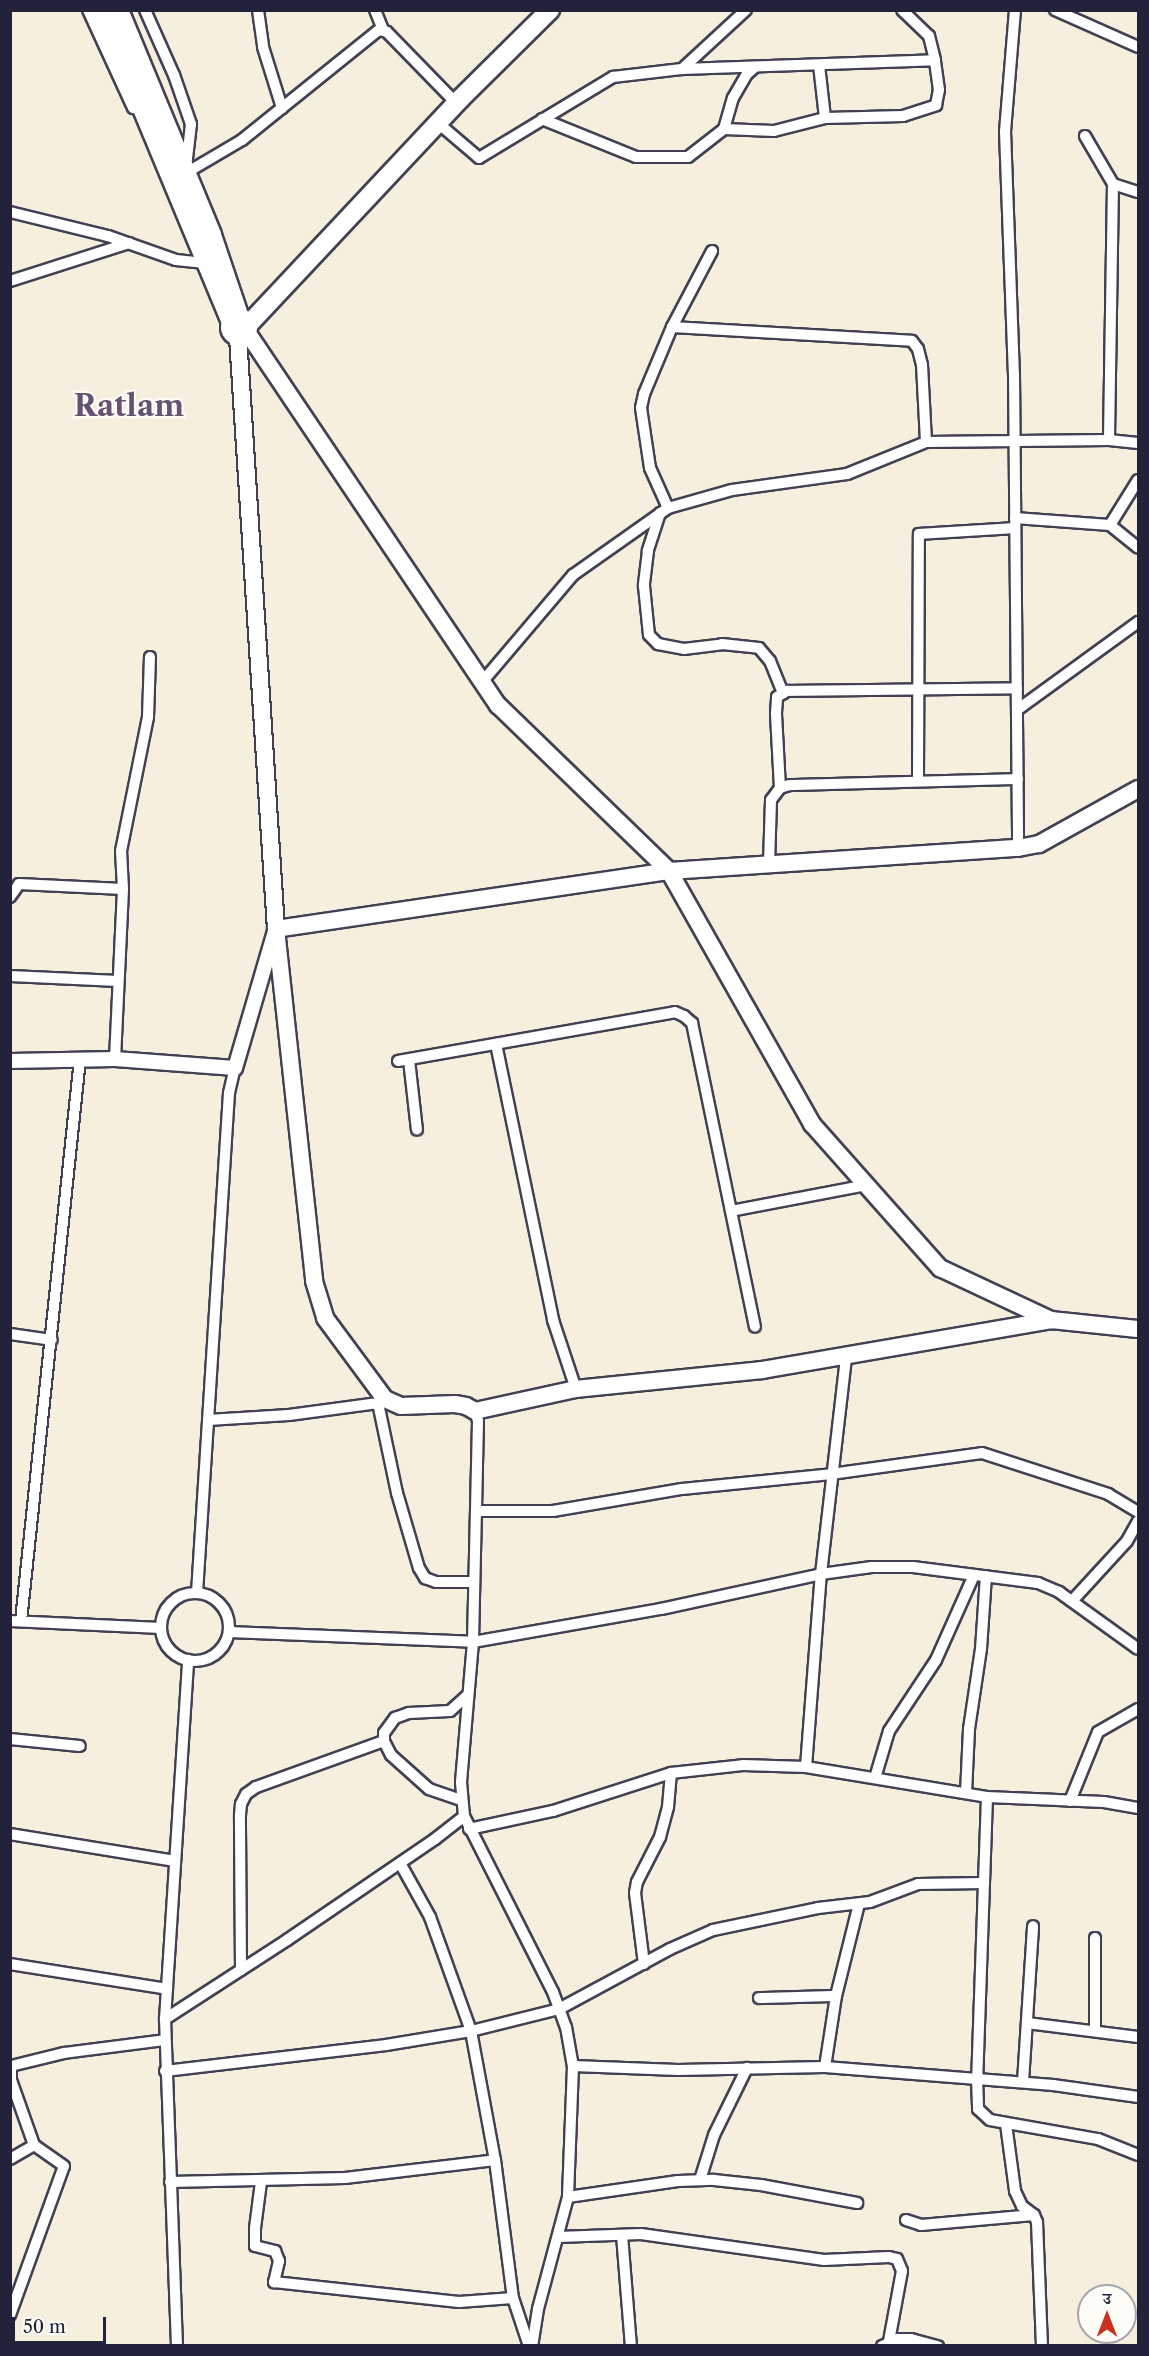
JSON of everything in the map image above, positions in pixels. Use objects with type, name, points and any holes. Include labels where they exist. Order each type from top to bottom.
[{"type":"highway","points":[[101,10],[228,278],[241,325]]},
{"type":"highway","points":[[119,10],[178,175],[205,263],[241,325]]},
{"type":"highway","points":[[241,325],[536,10]]},
{"type":"highway","points":[[241,325],[438,123],[452,99],[550,10]]},
{"type":"main road","points":[[241,325],[498,705],[669,871],[812,1124],[940,1268],[1051,1320]]},
{"type":"main road","points":[[241,325],[276,929],[314,1281],[325,1318],[381,1401],[401,1406],[455,1404],[475,1411],[576,1389],[762,1370],[846,1358],[1051,1320],[1138,1329]]},
{"type":"main road","points":[[276,929],[669,871],[1018,848],[1039,844],[1138,789]]},
{"type":"street","points":[[88,10],[140,125],[178,175]]},
{"type":"street","points":[[145,10],[174,75],[191,124],[178,175]]},
{"type":"street","points":[[258,10],[263,47],[282,108]]},
{"type":"street","points":[[375,10],[383,30],[452,99]]},
{"type":"street","points":[[682,69],[746,10]]},
{"type":"street","points":[[724,129],[774,131],[825,118],[903,116],[936,105],[939,84],[929,36],[902,10]]},
{"type":"street","points":[[1015,10],[1005,131],[1014,440],[1018,848]]},
{"type":"street","points":[[1055,10],[1138,47]]},
{"type":"street","points":[[178,175],[242,140],[379,30],[383,30]]},
{"type":"street","points":[[438,123],[479,158],[613,77],[682,69],[935,60]]},
{"type":"street","points":[[819,65],[825,118]]},
{"type":"street","points":[[542,119],[636,157],[688,157],[724,129],[733,98],[747,74],[755,67]]},
{"type":"street","points":[[1085,136],[1113,184],[1109,440]]},
{"type":"street","points":[[1113,184],[1138,192]]},
{"type":"street","points":[[10,212],[129,243],[176,260],[205,263]]},
{"type":"street","points":[[10,281],[129,243]]},
{"type":"street","points":[[711,251],[672,327],[644,394],[641,408],[650,468],[664,510],[648,551],[644,586],[649,635],[658,644],[684,649],[722,644],[759,648],[770,661],[783,694]]},
{"type":"street","points":[[672,327],[912,341],[918,349],[922,365],[926,442]]},
{"type":"street","points":[[483,681],[573,575],[664,510],[732,490],[847,474],[926,442],[1109,440],[1138,443]]},
{"type":"street","points":[[1110,525],[1138,480]]},
{"type":"street","points":[[918,781],[919,534],[1015,523],[1110,525],[1138,548]]},
{"type":"street","points":[[1017,710],[1138,622]]},
{"type":"street","points":[[115,1059],[123,889],[121,851],[148,717],[150,657]]},
{"type":"street","points":[[780,788],[777,697],[787,691],[1017,688]]},
{"type":"street","points":[[769,864],[771,800],[780,788],[789,785],[1018,778]]},
{"type":"street","points":[[10,897],[19,884],[123,889]]},
{"type":"street","points":[[197,1593],[229,1093],[276,929]]},
{"type":"street","points":[[10,976],[118,981]]},
{"type":"street","points":[[417,1130],[404,1061],[675,1012],[684,1016],[692,1023],[755,1327]]},
{"type":"street","points":[[496,1044],[553,1320],[576,1389]]},
{"type":"street","points":[[80,1059],[52,1341],[16,1621],[161,1628]]},
{"type":"street","points":[[10,1061],[115,1059],[235,1068]]},
{"type":"street","points":[[730,1211],[867,1185]]},
{"type":"street","points":[[10,1334],[52,1341]]},
{"type":"street","points":[[806,1767],[821,1574],[846,1358]]},
{"type":"street","points":[[208,1420],[289,1414],[381,1401],[397,1493],[419,1568],[425,1578],[436,1582],[474,1582]]},
{"type":"street","points":[[475,1411],[478,1421],[473,1642],[461,1800],[469,1829],[560,2009],[570,2044],[573,2066],[568,2197],[530,2346]]},
{"type":"street","points":[[476,1511],[553,1511],[682,1489],[831,1474],[974,1454],[991,1454],[1108,1494],[1138,1512]]},
{"type":"street","points":[[1072,1601],[1127,1541],[1138,1521]]},
{"type":"street","points":[[229,1632],[473,1642],[661,1609],[821,1574],[872,1567],[913,1567],[1038,1583],[1059,1592],[1138,1649]]},
{"type":"street","points":[[875,1779],[889,1731],[936,1660],[974,1575]]},
{"type":"street","points":[[966,1793],[969,1729],[981,1649],[986,1576]]},
{"type":"street","points":[[197,1593],[208,1596],[225,1610],[229,1632],[225,1642],[210,1658],[188,1660],[169,1649],[161,1628],[162,1617],[176,1599],[197,1593]]},
{"type":"street","points":[[177,2346],[165,2071],[165,2019],[188,1660]]},
{"type":"street","points":[[461,1800],[429,1789],[391,1755],[384,1741],[384,1733],[395,1718],[409,1713],[450,1711],[468,1695]]},
{"type":"street","points":[[1070,1801],[1098,1732],[1138,1709]]},
{"type":"street","points":[[10,1739],[80,1746]]},
{"type":"street","points":[[241,1970],[240,1815],[241,1804],[246,1794],[256,1787],[384,1741]]},
{"type":"street","points":[[469,1829],[553,1811],[671,1773],[743,1765],[806,1767],[987,1797],[1070,1801],[1138,1808]]},
{"type":"street","points":[[644,1964],[635,1893],[637,1882],[660,1837],[668,1807],[671,1773]]},
{"type":"street","points":[[987,1797],[976,2078],[976,2102],[981,2115],[1006,2124],[1098,2139],[1138,2155]]},
{"type":"street","points":[[165,2019],[400,1863],[464,1816]]},
{"type":"street","points":[[10,1834],[175,1861]]},
{"type":"street","points":[[400,1863],[430,1917],[471,2031],[495,2160],[513,2298],[530,2346]]},
{"type":"street","points":[[165,2071],[386,2045],[471,2031],[560,2009],[689,1939],[713,1930],[818,1908],[859,1904],[918,1884],[984,1883]]},
{"type":"street","points":[[825,2067],[836,1996],[859,1904]]},
{"type":"street","points":[[1023,2082],[1033,1926]]},
{"type":"street","points":[[1095,1938],[1095,2030]]},
{"type":"street","points":[[10,1964],[167,1989]]},
{"type":"street","points":[[759,1998],[836,1996]]},
{"type":"street","points":[[1026,2023],[1138,2037]]},
{"type":"street","points":[[10,2315],[64,2166],[34,2145],[11,2080],[11,2066],[64,2053],[165,2040]]},
{"type":"street","points":[[573,2066],[678,2070],[825,2067],[1023,2082],[1138,2097]]},
{"type":"street","points":[[700,2180],[714,2135],[747,2068]]},
{"type":"street","points":[[1006,2124],[1015,2191],[1022,2206],[1034,2216],[1038,2244],[1042,2346]]},
{"type":"street","points":[[10,2159],[34,2145]]},
{"type":"street","points":[[170,2182],[261,2182],[345,2178],[495,2160]]},
{"type":"street","points":[[568,2197],[700,2180],[761,2185],[857,2203]]},
{"type":"street","points":[[261,2182],[255,2246],[275,2251],[279,2261],[274,2282],[459,2302],[513,2298]]},
{"type":"street","points":[[906,2220],[921,2225],[1034,2216]]},
{"type":"street","points":[[622,2235],[630,2346]]},
{"type":"street","points":[[558,2237],[659,2235],[824,2260],[889,2257],[897,2259],[902,2271],[886,2343],[911,2339],[938,2346]]},
{"type":"district","name":"Ratlam","points":[[129,406]]}]
